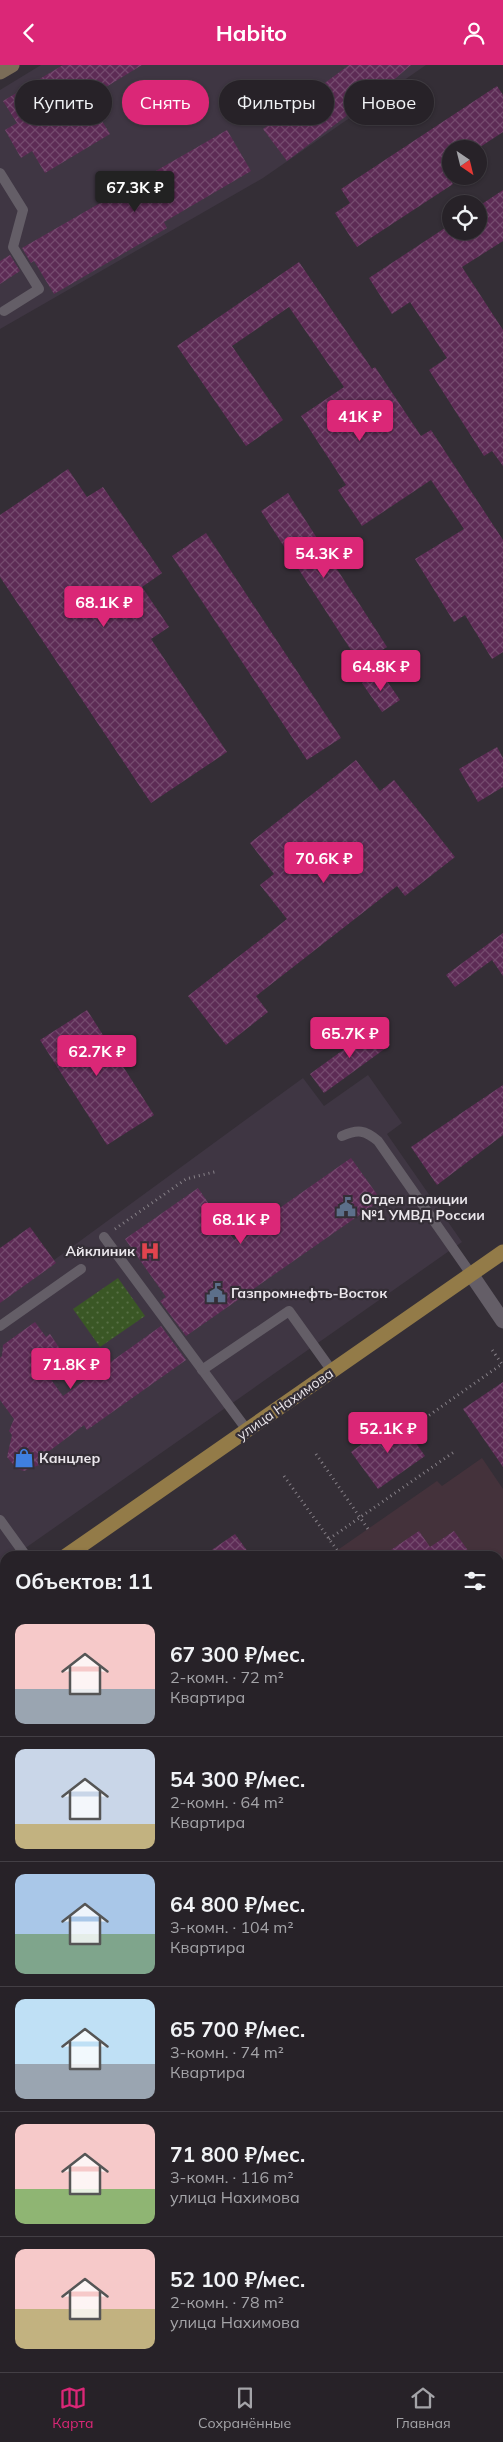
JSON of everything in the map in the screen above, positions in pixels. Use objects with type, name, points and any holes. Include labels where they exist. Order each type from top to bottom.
[{"type":"main road","name":"улица Нахимова","points":[[73,1551],[503,1252]]},
{"type":"street","points":[[0,73],[12,65]]},
{"type":"street","points":[[471,1274],[503,1321]]},
{"type":"lane","points":[[0,173],[23,210],[13,247],[39,289],[4,311]]},
{"type":"lane","points":[[342,1136],[354,1131],[367,1132],[378,1141],[471,1274]]},
{"type":"lane","points":[[104,1237],[247,1430]]},
{"type":"lane","points":[[0,1327],[81,1269]]},
{"type":"lane","points":[[202,1371],[289,1311],[332,1371]]},
{"type":"lane","points":[[0,1520],[22,1551]]},
{"type":"path","points":[[104,1237],[186,1179],[218,1171]]},
{"type":"path","points":[[421,1421],[502,1363],[490,1347]]},
{"type":"path","points":[[329,1539],[454,1452]]},
{"type":"path","points":[[316,1455],[368,1529]]},
{"type":"path","points":[[284,1476],[337,1551]]},
{"type":"shaded area","points":[[41,65],[426,65],[404,80],[344,80],[344,122],[263,178],[0,329],[0,90],[15,81],[15,125],[112,125],[112,80],[16,80]]},
{"type":"shaded area","points":[[368,1075],[402,1123],[387,1134],[462,1242],[21,1551],[0,1551],[0,1303],[54,1260],[303,1078],[324,1106]]},
{"type":"shaded area","points":[[482,1458],[503,1489],[503,1551],[336,1551],[437,1481],[442,1486]]},
{"type":"green space","points":[[118,1278],[145,1316],[100,1347],[73,1309]]},
{"type":"building","points":[[63,65],[142,65],[112,83],[112,80],[38,80]]},
{"type":"building","points":[[349,65],[411,65],[394,80],[344,80],[344,118],[287,161],[263,129],[268,125],[334,125],[334,80],[329,80]]},
{"type":"building","points":[[497,86],[503,95],[503,132],[488,142],[488,140],[442,140],[442,185],[451,185],[357,247],[335,213],[350,203],[341,189]]},
{"type":"building","points":[[15,94],[15,120],[3,101]]},
{"type":"building","points":[[15,124],[104,125],[110,134],[45,173],[32,151],[21,158],[5,130]]},
{"type":"building","points":[[227,130],[251,171],[164,222],[167,228],[54,294],[34,261],[31,263],[22,248]]},
{"type":"building","points":[[503,190],[503,241],[462,267],[503,330],[503,466],[492,451],[484,456],[429,370],[447,358],[410,302],[392,314],[369,278],[442,230],[442,240],[487,240],[487,201]]},
{"type":"building","points":[[10,255],[20,271],[0,284],[0,261]]},
{"type":"building","points":[[299,262],[372,369],[375,367],[421,436],[431,430],[503,540],[503,652],[492,659],[465,615],[454,622],[415,559],[464,529],[431,480],[362,526],[338,490],[346,485],[301,416],[344,387],[289,307],[232,346],[283,420],[246,446],[177,346]]},
{"type":"building","points":[[68,469],[87,497],[103,487],[162,573],[142,587],[169,627],[151,639],[227,752],[151,803],[0,577],[0,515]]},
{"type":"building","points":[[288,493],[387,647],[360,664],[261,511]]},
{"type":"building","points":[[206,533],[341,738],[307,760],[172,556]]},
{"type":"building","points":[[380,671],[400,700],[382,712],[362,683]]},
{"type":"building","points":[[497,747],[503,758],[503,787],[478,802],[459,769]]},
{"type":"building","points":[[356,760],[380,791],[394,780],[455,857],[405,896],[397,886],[256,996],[268,1012],[226,1045],[188,996],[287,919],[260,885],[274,874],[250,843]]},
{"type":"building","points":[[503,933],[503,976],[492,960],[455,987],[446,975]]},
{"type":"building","points":[[87,1010],[154,1115],[107,1145],[40,1040]]},
{"type":"building","points":[[376,1026],[390,1045],[324,1093],[310,1074]]},
{"type":"building","points":[[503,1085],[503,1135],[437,1185],[411,1147]]},
{"type":"building","points":[[351,1158],[381,1200],[186,1336],[160,1301],[166,1297],[125,1239],[198,1188],[234,1240]]},
{"type":"building","points":[[30,1227],[56,1263],[0,1303],[0,1248]]},
{"type":"building","points":[[35,1322],[46,1337],[50,1334],[64,1355],[44,1370],[63,1396],[161,1326],[186,1360],[87,1430],[84,1425],[48,1452],[39,1465],[24,1471],[17,1469],[7,1457],[12,1435],[9,1431],[14,1419],[0,1400],[0,1358],[3,1345]]},
{"type":"building","points":[[503,1382],[503,1467],[463,1409]]},
{"type":"building","points":[[398,1418],[425,1456],[378,1489],[351,1452]]},
{"type":"building","points":[[419,1531],[430,1547],[454,1531],[468,1551],[389,1551]]},
{"type":"building","points":[[235,1534],[247,1551],[210,1551]]},
{"type":"place","name":"Отдел полиции №1 УМВД России","points":[[346,1207]]},
{"type":"place","name":"Айклиник","points":[[150,1251]]},
{"type":"place","name":"Газпромнефть-Восток","points":[[216,1293]]},
{"type":"place","name":"Канцлер","points":[[24,1458]]}]
